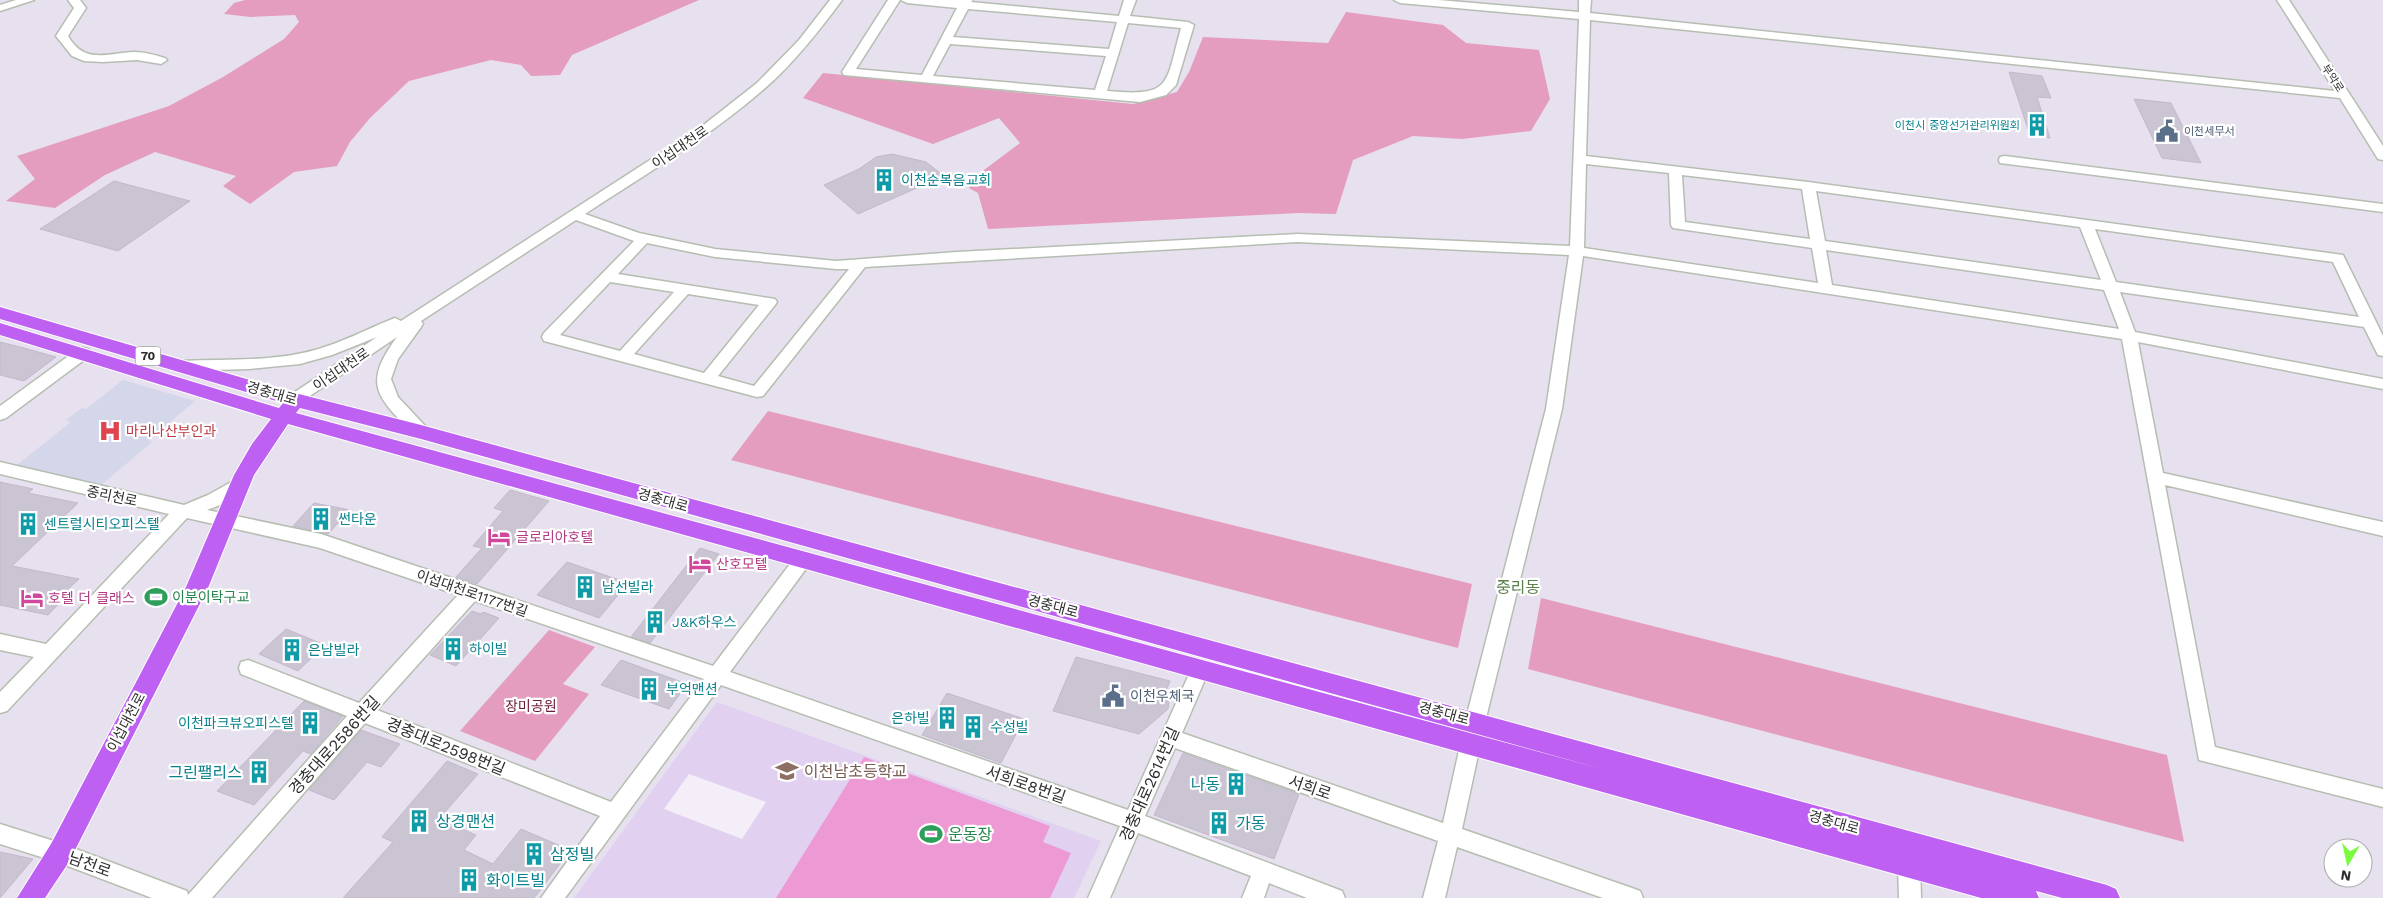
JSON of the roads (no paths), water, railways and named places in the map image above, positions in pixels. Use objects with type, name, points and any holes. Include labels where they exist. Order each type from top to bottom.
[{"type":"main road","name":"경충대로","points":[[0,313],[181,366],[289,408],[402,447],[802,560],[1200,670],[1472,734],[2107,898]]},
{"type":"main road","name":"경충대로","points":[[0,329],[289,408],[421,432],[822,544],[2026,898]]},
{"type":"main road","name":"이섭대천로","points":[[30,898],[60,853],[197,588],[225,520],[259,449],[289,408]]},
{"type":"street","points":[[0,8],[28,0]]},
{"type":"street","points":[[74,0],[80,8],[62,36],[66,45],[74,52],[85,58],[98,60],[132,56],[161,60]]},
{"type":"street","name":"이섭대천로","points":[[289,408],[427,310],[698,135],[736,107],[783,65],[836,0]]},
{"type":"street","points":[[894,0],[848,72],[1140,98],[1162,92],[1172,82],[1188,25],[966,2],[907,0]]},
{"type":"street","points":[[1100,95],[1130,0]]},
{"type":"street","points":[[1400,0],[1585,16],[2344,95]]},
{"type":"street","points":[[1434,898],[1450,836],[1472,734],[1554,409],[1577,252],[1585,0]]},
{"type":"street","name":"부악로","points":[[2283,0],[2383,156]]},
{"type":"street","points":[[926,78],[966,2]]},
{"type":"street","points":[[946,40],[1113,52]]},
{"type":"street","points":[[1580,159],[1808,186],[2338,258],[2383,351]]},
{"type":"street","points":[[2005,160],[2383,208]]},
{"type":"street","points":[[1675,170],[1678,225],[2369,323]]},
{"type":"street","points":[[1808,186],[1826,289]]},
{"type":"street","points":[[576,215],[644,238],[715,253],[836,265],[1298,238],[1577,252],[2129,335],[2383,384]]},
{"type":"street","points":[[2086,224],[2112,286],[2129,335],[2206,754],[2383,798]]},
{"type":"street","points":[[644,238],[549,338],[757,392],[861,263]]},
{"type":"street","points":[[607,277],[770,302],[707,378]]},
{"type":"street","points":[[623,357],[685,289]]},
{"type":"street","points":[[181,366],[258,362],[314,355],[341,348],[427,310]]},
{"type":"street","points":[[421,432],[393,404],[384,389],[382,373],[389,360],[427,310]]},
{"type":"street","points":[[0,414],[83,353]]},
{"type":"street","name":"중리천로","points":[[0,468],[225,520]]},
{"type":"street","points":[[2155,477],[2383,529]]},
{"type":"street","points":[[0,705],[182,511],[214,500],[242,482]]},
{"type":"street","name":"이섭대천로1177번길","points":[[225,520],[321,541],[471,594],[716,675]]},
{"type":"street","points":[[552,898],[802,560]]},
{"type":"street","name":"경충대로2586번길","points":[[198,898],[362,713],[471,594]]},
{"type":"street","points":[[0,642],[50,652]]},
{"type":"street","name":"경충대로2598번길","points":[[248,668],[616,813]]},
{"type":"street","name":"경충대로2614번길","points":[[1099,898],[1200,670]]},
{"type":"street","name":"서희로8번길","points":[[716,675],[1133,821],[1334,898]]},
{"type":"street","name":"서희로","points":[[1170,738],[1632,898]]},
{"type":"street","name":"남천로","points":[[0,834],[60,853],[180,898]]},
{"type":"street","points":[[1909,865],[1910,898]]},
{"type":"street","points":[[1253,898],[1263,872]]},
{"type":"place","name":"이천시 중앙선거관리위원회","points":[[2037,125]]},
{"type":"place","name":"이천세무서","points":[[2167,131]]},
{"type":"place","name":"이천순복음교회","points":[[884,180]]},
{"type":"place","name":"마리나산부인과","points":[[110,431]]},
{"type":"place","name":"썬타운","points":[[321,519]]},
{"type":"place","name":"센트럴시티오피스텔","points":[[28,524]]},
{"type":"place","name":"글로리아호텔","points":[[499,537]]},
{"type":"place","name":"산호모텔","points":[[700,564]]},
{"type":"place","name":"남선빌라","points":[[585,587]]},
{"type":"place","name":"이분이탁구교","points":[[156,597]]},
{"type":"place","name":"호텔 더 클래스","points":[[32,598]]},
{"type":"place","name":"J&K하우스","points":[[655,622]]},
{"type":"place","name":"하이빌","points":[[453,649]]},
{"type":"place","name":"은남빌라","points":[[292,650]]},
{"type":"place","name":"부억맨션","points":[[649,689]]},
{"type":"place","name":"이천우체국","points":[[1113,696]]},
{"type":"place","name":"은하빌","points":[[947,718]]},
{"type":"place","name":"이천파크뷰오피스텔","points":[[310,723]]},
{"type":"place","name":"수성빌","points":[[973,727]]},
{"type":"place","name":"이천남초등학교","points":[[787,771]]},
{"type":"place","name":"그린팰리스","points":[[259,772]]},
{"type":"place","name":"나동","points":[[1236,784]]},
{"type":"place","name":"상경맨션","points":[[419,821]]},
{"type":"place","name":"가동","points":[[1219,823]]},
{"type":"place","name":"운동장","points":[[931,834]]},
{"type":"place","name":"삼정빌","points":[[534,854]]},
{"type":"place","name":"화이트빌","points":[[469,880]]},
{"type":"district","name":"중리동","points":[[1518,587]]},
{"type":"park label","name":"장미공원","points":[[531,706]]}]
